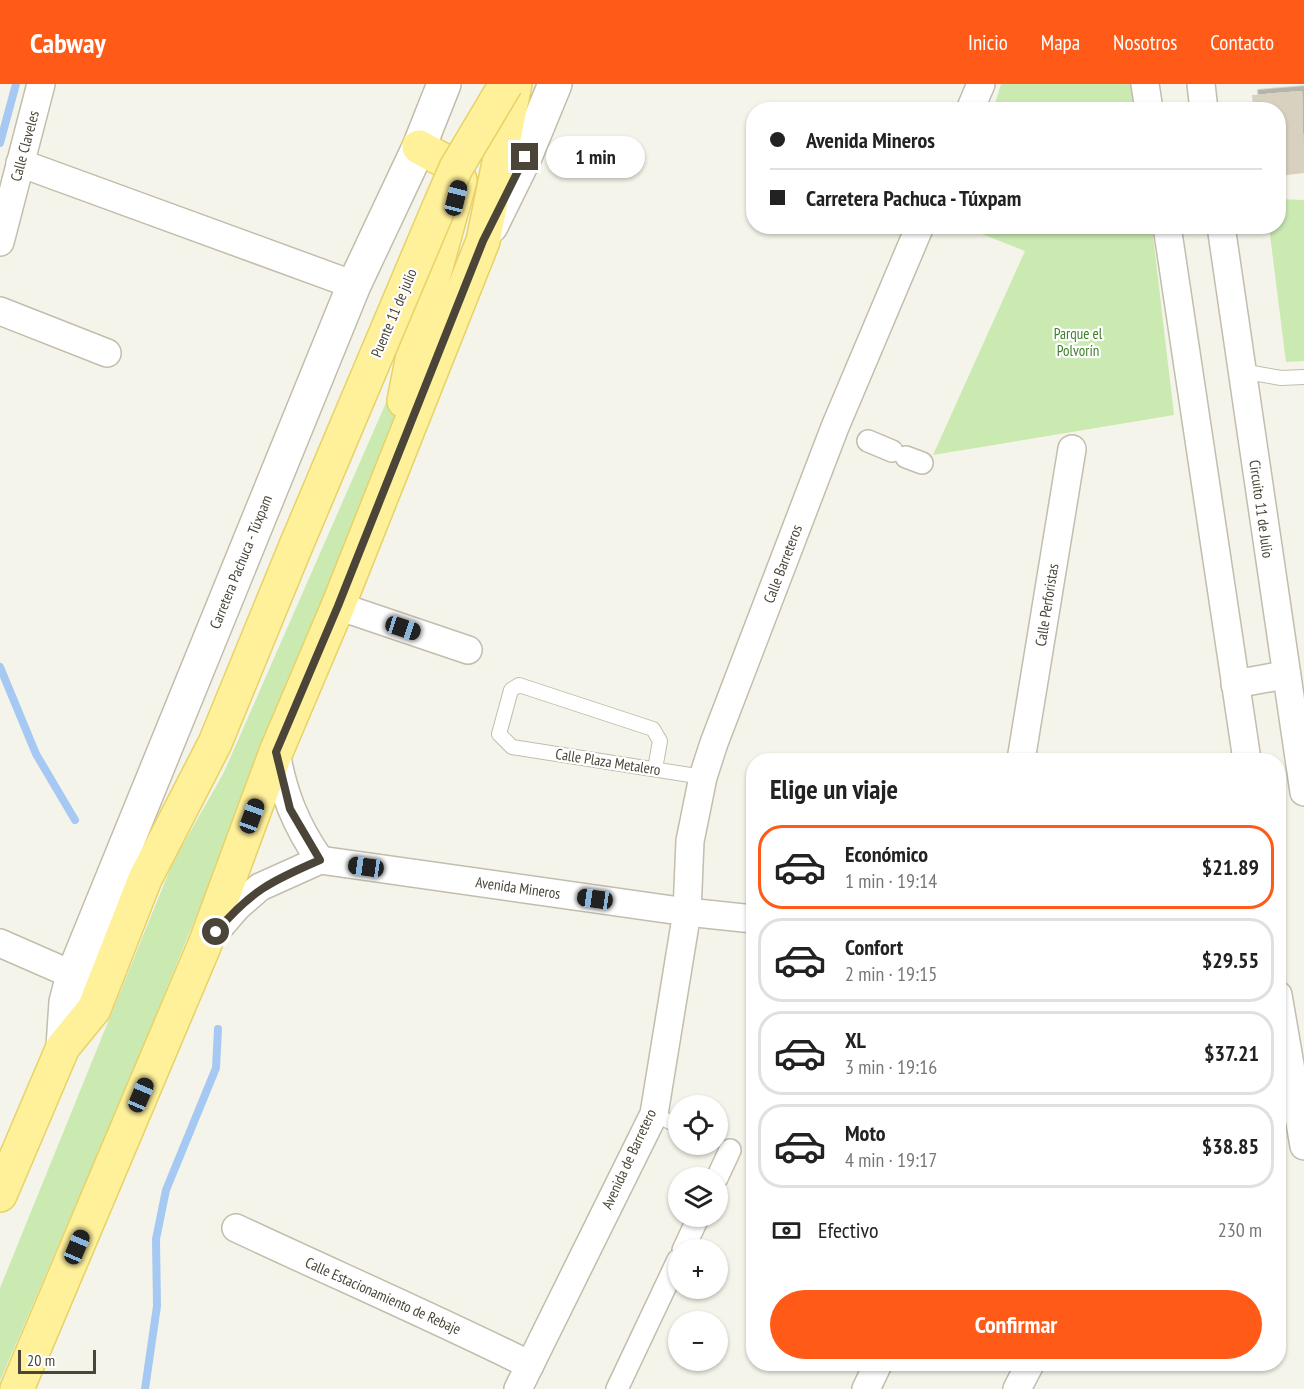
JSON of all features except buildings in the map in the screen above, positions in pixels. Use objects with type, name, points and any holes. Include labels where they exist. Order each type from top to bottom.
[{"type":"main road","name":"Puente 11 de julio","points":[[296,548],[456,168],[506,84]]},
{"type":"main road","points":[[17,1389],[205,944],[276,752],[338,606],[483,241],[515,84]]},
{"type":"main road","points":[[391,468],[416,340],[460,180],[452,165],[419,147]]},
{"type":"main road","name":"Carretera Pachuca - Túxpam","points":[[0,1195],[63,1047],[94,1009],[145,879],[215,743],[296,548]]},
{"type":"street","name":"Calle Claveles","points":[[0,242],[41,84]]},
{"type":"street","name":"Carretera Pachuca - Túxpam","points":[[63,1047],[66,1002],[73,975],[354,285],[419,147],[444,84]]},
{"type":"street","points":[[483,241],[525,157],[555,84]]},
{"type":"street","points":[[973,102],[981,84]]},
{"type":"street","points":[[1145,84],[1148,102]]},
{"type":"street","points":[[1201,84],[1203,102]]},
{"type":"street","points":[[20,163],[354,285]]},
{"type":"street","name":"Calle Barreteros","points":[[687,912],[690,841],[703,777],[714,742],[851,434],[917,234]]},
{"type":"street","points":[[1168,234],[1246,753]]},
{"type":"street","name":"Circuito 11 de Julio","points":[[1222,234],[1285,675],[1304,792]]},
{"type":"street","points":[[0,311],[107,353]]},
{"type":"street","points":[[851,434],[907,457]]},
{"type":"street","name":"Calle Perforistas","points":[[1022,753],[1072,448]]},
{"type":"street","points":[[338,606],[468,650]]},
{"type":"street","points":[[1235,684],[1285,675]]},
{"type":"street","points":[[205,944],[237,907],[260,887],[320,860],[290,809],[276,752]]},
{"type":"street","name":"Avenida Mineros","points":[[320,860],[746,918]]},
{"type":"street","name":"Avenida de Barretero","points":[[518,1389],[654,1114],[687,912]]},
{"type":"street","points":[[0,943],[73,975]]},
{"type":"street","points":[[1286,1041],[1304,1146]]},
{"type":"street","name":"Calle Estacionamiento de Rebaje","points":[[236,1228],[368,1290],[444,1322],[530,1365]]},
{"type":"street","points":[[617,1389],[668,1281]]},
{"type":"street","points":[[866,1389],[875,1371]]},
{"type":"street","points":[[1017,1389],[1026,1371]]},
{"type":"lane","points":[[1241,371],[1281,378],[1304,377]]},
{"type":"lane","name":"Calle Plaza Metalero","points":[[655,769],[660,741],[653,729],[519,686],[511,690],[499,734],[512,747],[703,777]]},
{"type":"lane","points":[[654,1114],[668,1120]]},
{"type":"green space","points":[[1001,84],[1136,84],[1138,102],[995,102]]},
{"type":"green space","points":[[1286,199],[1304,200],[1304,361],[1286,362],[1270,234],[1286,234]]},
{"type":"green space","name":"Parque el Polvorín","points":[[982,234],[1153,234],[1174,415],[933,455],[1025,251]]},
{"type":"green space","points":[[410,348],[394,426],[134,1069],[0,1381],[0,1288],[173,862],[223,774]]},
{"type":"waterway","points":[[0,143],[16,84]]},
{"type":"waterway","points":[[0,667],[36,754],[75,820]]},
{"type":"waterway","points":[[145,1389],[157,1306],[156,1239],[166,1190],[216,1068],[218,1029]]},
{"type":"route","points":[[216,932],[237,907],[260,887],[320,860],[303,836],[290,809],[281,781],[276,752],[338,606],[483,241],[525,157]]}]
